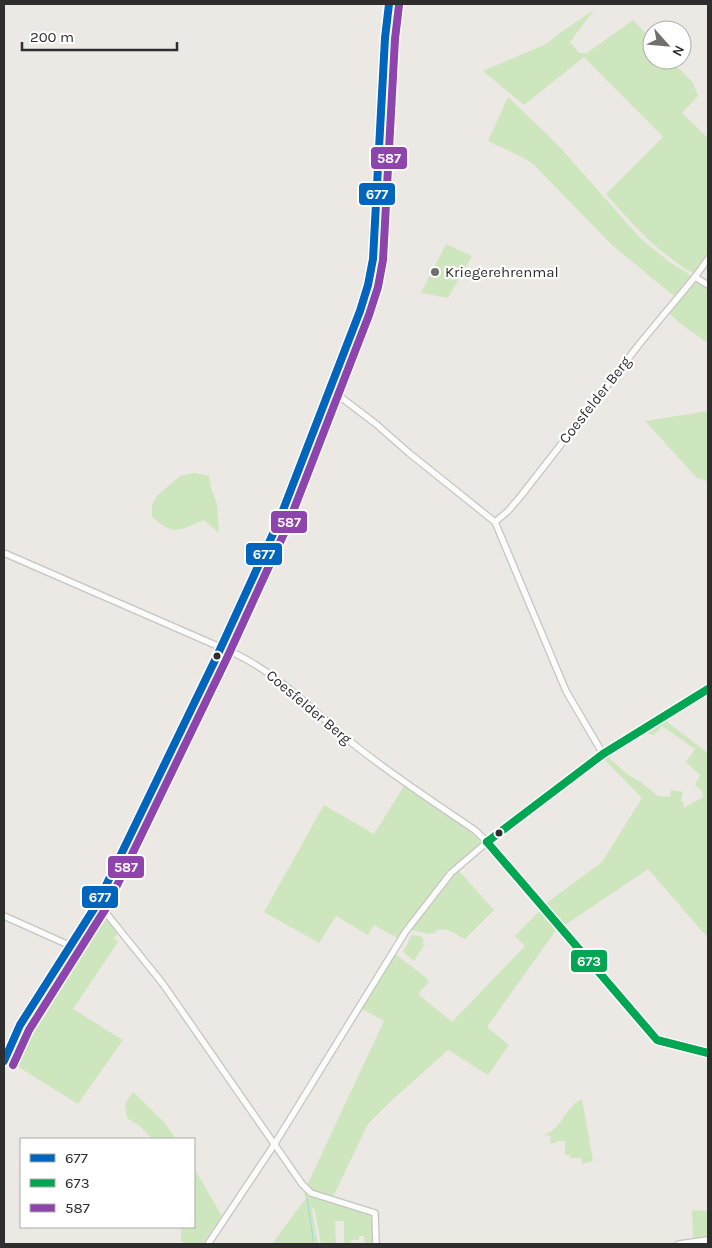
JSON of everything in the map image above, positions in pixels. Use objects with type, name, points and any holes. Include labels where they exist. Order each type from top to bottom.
[{"type":"street","points":[[4,1061],[20,1025],[97,904],[221,647],[278,523],[360,312],[373,259],[388,4]]},
{"type":"street","name":"Coesfelder Berg","points":[[495,522],[508,511],[708,260]]},
{"type":"street","points":[[695,277],[708,285]]},
{"type":"street","points":[[330,389],[376,424],[495,522],[566,691],[602,754]]},
{"type":"street","name":"Coesfelder Berg","points":[[4,553],[221,647],[253,662],[273,675],[352,742],[476,831],[657,1040],[708,1053]]},
{"type":"street","points":[[208,1244],[274,1145],[406,931],[451,873],[487,842],[602,754],[708,689]]},
{"type":"street","points":[[91,900],[97,904],[162,984],[302,1184],[311,1193],[375,1213],[376,1244]]},
{"type":"street","points":[[4,916],[72,946]]},
{"type":"street","points":[[679,1244],[708,1240]]},
{"type":"green space","points":[[594,10],[570,42],[579,53],[587,53],[633,20],[642,29],[642,70],[681,70],[693,83],[698,96],[682,113],[708,138],[708,254],[694,274],[657,247],[606,194],[663,137],[584,57],[524,105],[483,71],[546,44]]},
{"type":"green space","points":[[508,97],[557,144],[640,238],[668,261],[692,276],[675,297],[612,245],[533,164],[517,154],[488,141]]},
{"type":"green space","points":[[446,244],[472,256],[448,298],[421,293]]},
{"type":"green space","points":[[696,279],[708,287],[708,343],[681,324],[668,312]]},
{"type":"green space","points":[[708,411],[708,481],[697,478],[645,421]]},
{"type":"green space","points":[[194,473],[209,476],[217,504],[219,533],[204,520],[177,530],[166,527],[152,517],[152,505],[157,496],[180,476]]},
{"type":"green space","points":[[666,718],[667,722],[708,753],[708,938],[648,869],[565,925],[594,961],[563,926],[556,930],[487,1027],[509,1045],[488,1075],[448,1050],[368,1124],[331,1201],[368,1213],[372,1224],[373,1244],[365,1244],[364,1236],[359,1236],[359,1240],[351,1240],[351,1244],[344,1244],[344,1221],[335,1221],[336,1244],[321,1244],[314,1207],[312,1210],[318,1244],[315,1244],[312,1223],[314,1244],[272,1244],[306,1198],[304,1195],[308,1183],[384,1021],[360,1008],[395,954],[428,979],[427,981],[429,982],[418,994],[452,1022],[525,946],[515,936],[548,902],[602,862],[642,798],[603,758],[610,753],[610,759],[658,796],[670,797],[671,790],[683,792],[681,801],[683,801],[684,808],[703,797],[702,790],[695,785],[700,775],[686,762],[695,749],[662,726],[654,735],[644,733]]},
{"type":"green space","points":[[404,786],[481,840],[482,843],[448,873],[399,939],[374,925],[368,935],[336,916],[319,943],[264,912],[324,805],[374,834]]},
{"type":"green space","points":[[458,870],[494,910],[465,939],[441,929],[429,934],[412,930],[411,928]]},
{"type":"green space","points":[[101,914],[118,933],[114,938],[118,942],[73,1009],[123,1040],[78,1104],[12,1063],[23,1034]]},
{"type":"green space","points":[[412,935],[420,936],[424,940],[422,943],[425,944],[414,961],[403,952]]},
{"type":"green space","points":[[133,1092],[164,1122],[175,1138],[151,1138],[141,1127],[127,1118],[125,1104]]},
{"type":"green space","points":[[582,1099],[593,1161],[582,1164],[582,1158],[570,1158],[570,1155],[565,1155],[565,1141],[550,1143],[551,1136],[544,1135],[556,1127],[575,1103]]},
{"type":"green space","points":[[195,1170],[222,1216],[202,1244],[186,1244],[181,1241],[181,1228],[195,1228]]},
{"type":"green space","points":[[692,1210],[708,1211],[708,1237],[693,1239]]},
{"type":"waterway","points":[[307,1198],[314,1244]]},
{"type":"transit line","name":"677","points":[[4,1061],[20,1025],[97,904],[217,656],[278,523],[360,311],[373,259],[385,38],[389,4]]},
{"type":"transit line","name":"587","points":[[13,1065],[29,1030],[106,908],[226,660],[287,527],[369,315],[378,287],[383,260],[395,39],[399,5]]},
{"type":"transit line","name":"673","points":[[487,842],[603,754],[708,689]]},
{"type":"transit line","name":"673","points":[[487,842],[657,1040],[708,1053]]},
{"type":"place","name":"Kriegerehrenmal","points":[[435,272]]}]
